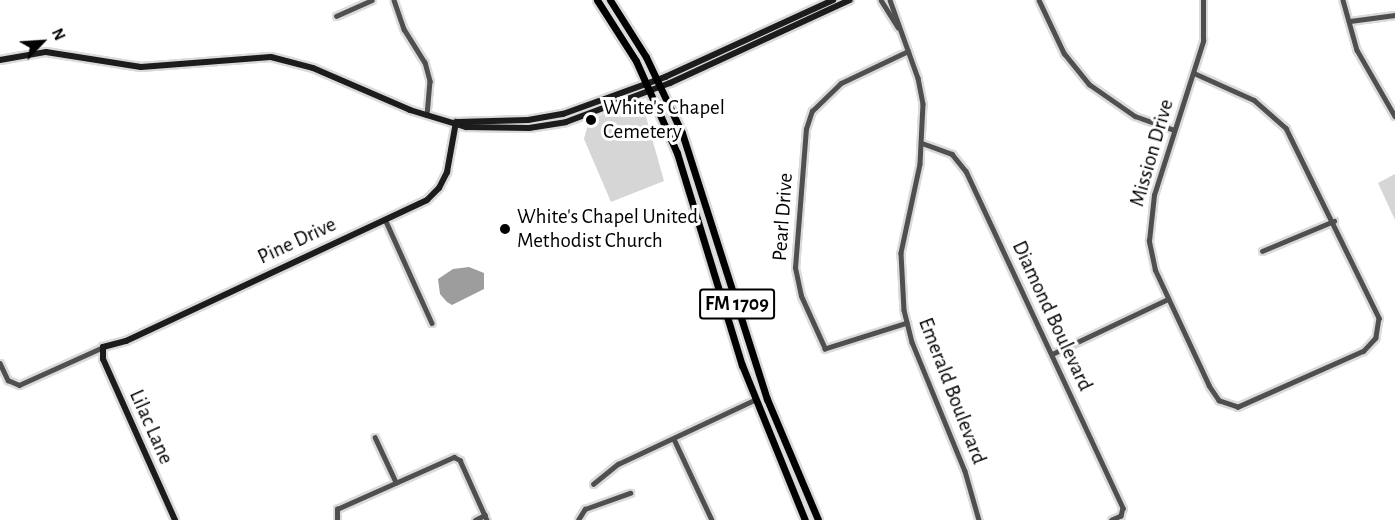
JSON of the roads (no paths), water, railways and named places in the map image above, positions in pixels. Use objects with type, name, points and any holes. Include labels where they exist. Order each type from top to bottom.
[{"type":"main road","name":"FM 1709","points":[[597,0],[648,86],[677,153],[754,400],[805,520]]},
{"type":"main road","name":"FM 1709","points":[[610,0],[661,86],[708,210],[781,438],[818,520]]},
{"type":"main road","points":[[0,60],[46,52],[141,67],[272,57],[313,68],[427,114],[466,127],[494,129],[554,126],[648,86],[657,78],[833,0]]},
{"type":"main road","points":[[648,86],[661,86],[850,0]]},
{"type":"main road","name":"Pine Drive","points":[[103,347],[126,341],[427,200],[439,188],[447,172],[456,122]]},
{"type":"main road","points":[[696,213],[708,210]]},
{"type":"main road","name":"Lilac Lane","points":[[103,347],[103,359],[175,520]]},
{"type":"main road","points":[[754,400],[765,407],[781,438]]},
{"type":"street","points":[[336,16],[372,0]]},
{"type":"street","points":[[394,0],[404,29],[425,62],[430,81],[427,114]]},
{"type":"street","name":"Emerald Boulevard","points":[[881,0],[898,27]]},
{"type":"street","name":"Emerald Boulevard","points":[[890,0],[921,92],[922,143],[901,254],[907,323],[925,378],[965,471],[979,520]]},
{"type":"street","points":[[1039,0],[1070,62],[1089,84],[1135,116],[1174,130]]},
{"type":"street","name":"Mission Drive","points":[[1203,0],[1203,41],[1154,195],[1149,227],[1155,270],[1212,391],[1227,405],[1238,407],[1255,403],[1364,351],[1373,343],[1378,330],[1377,312],[1334,221]]},
{"type":"street","points":[[1343,0],[1363,62],[1395,116]]},
{"type":"street","points":[[1350,21],[1395,15]]},
{"type":"street","name":"Pearl Drive","points":[[907,323],[825,349],[801,296],[795,268],[806,129],[812,111],[842,83],[908,51]]},
{"type":"street","points":[[1194,73],[1254,100],[1286,128],[1334,221],[1262,251]]},
{"type":"street","name":"Diamond Boulevard","points":[[922,143],[945,151],[962,164],[1123,508],[1121,516],[1112,520]]},
{"type":"street","points":[[384,219],[432,324]]},
{"type":"street","points":[[1052,354],[1168,298]]},
{"type":"street","points":[[0,363],[8,380],[20,385],[103,347]]},
{"type":"street","points":[[593,484],[618,464],[754,400]]},
{"type":"street","points":[[375,437],[396,482]]},
{"type":"street","points":[[674,439],[712,520]]},
{"type":"street","points":[[336,520],[337,509],[458,457],[486,518],[475,520]]},
{"type":"street","points":[[578,520],[585,509],[630,493]]},
{"type":"place","name":"White's Chapel Cemetery","points":[[591,120]]},
{"type":"place","name":"White's Chapel United Methodist Church","points":[[505,229]]}]
